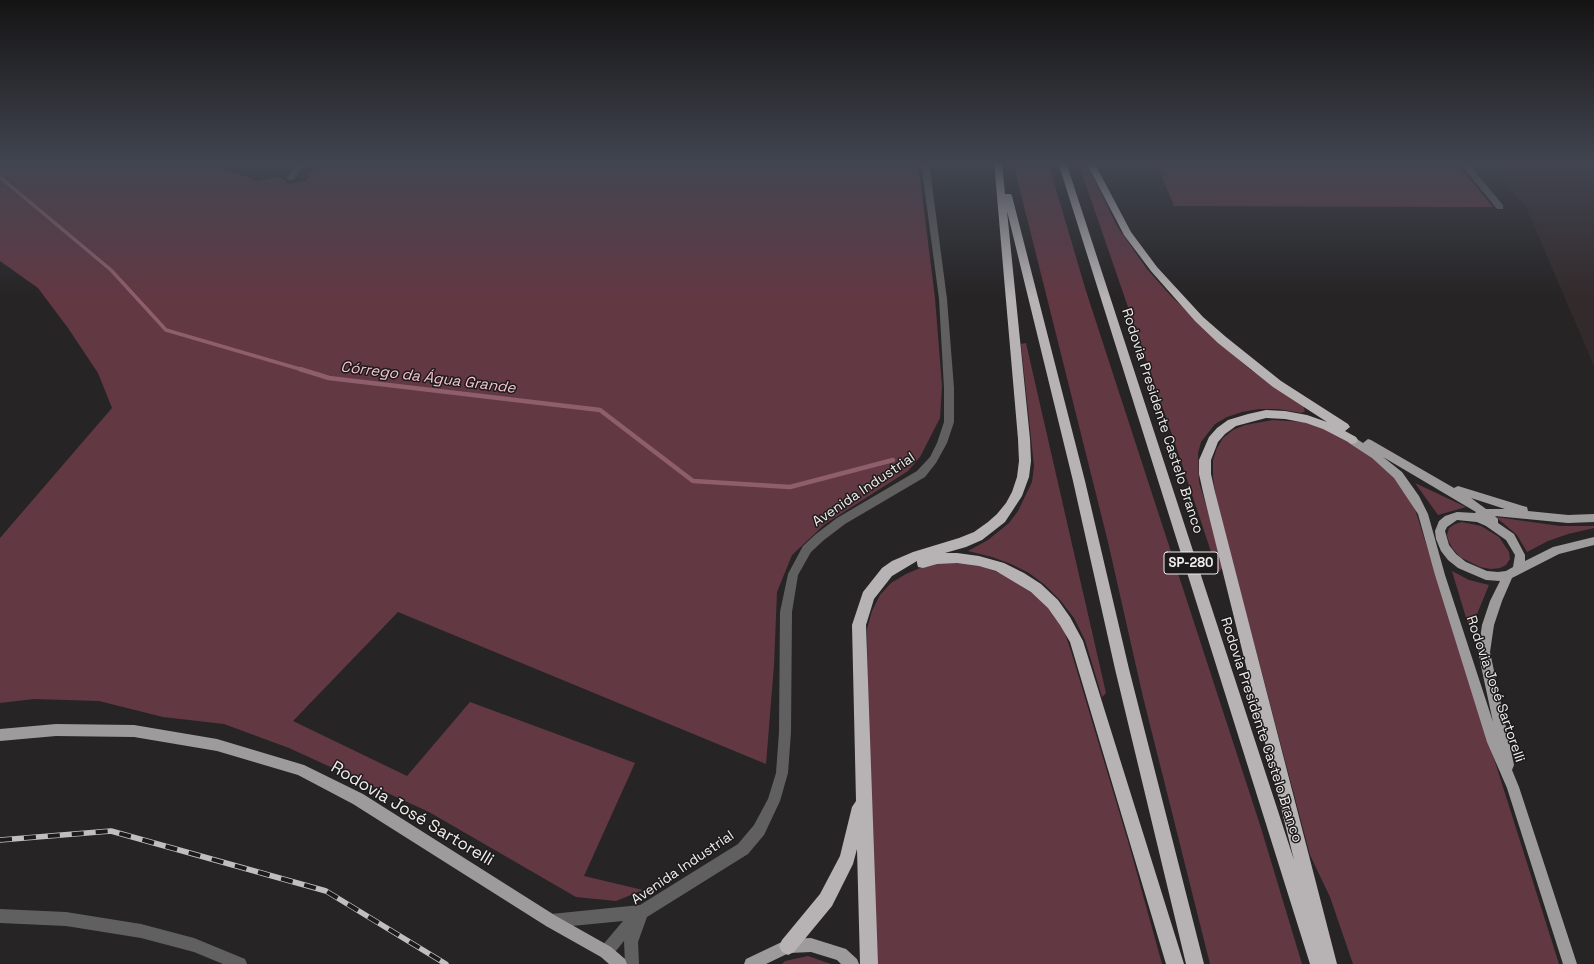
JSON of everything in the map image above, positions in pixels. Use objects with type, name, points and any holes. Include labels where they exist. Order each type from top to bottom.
[{"type":"highway","points":[[869,964],[859,625],[868,596],[887,572],[897,565],[914,557],[962,544],[978,536],[1001,518],[1018,493],[1023,477],[1025,461],[1024,439],[1002,207]]},
{"type":"highway","points":[[1009,207],[1079,481],[1123,676],[1194,964]]},
{"type":"highway","name":"Rodovia Presidente Castelo Branco","points":[[1076,207],[1319,964]]},
{"type":"highway","points":[[1112,207],[1134,243],[1154,269],[1199,319],[1228,345],[1277,384],[1354,438]]},
{"type":"highway","points":[[1328,964],[1209,492],[1205,474],[1205,460],[1213,440],[1232,423],[1266,414],[1286,415],[1306,419],[1327,426],[1354,438]]},
{"type":"highway","points":[[878,583],[916,564],[937,559],[957,558],[999,567],[1036,588],[1053,604],[1065,621],[1076,641],[1175,964]]},
{"type":"highway","points":[[788,946],[826,900],[847,858],[864,791]]},
{"type":"main road","points":[[1354,438],[1435,481],[1476,506],[1516,546],[1520,555],[1520,563],[1513,572]]},
{"type":"main road","name":"Rodovia José Sartorelli","points":[[1354,438],[1398,475],[1415,499],[1423,514],[1436,563],[1493,742],[1513,787]]},
{"type":"main road","points":[[1435,481],[1487,500],[1546,516]]},
{"type":"main road","points":[[1436,563],[1437,547],[1441,539],[1440,531],[1443,524],[1449,519],[1457,516],[1484,513],[1546,516],[1568,519],[1594,518]]},
{"type":"main road","points":[[1423,514],[1452,557],[1462,565],[1486,575],[1498,577],[1513,572],[1557,550],[1594,541]]},
{"type":"main road","points":[[1467,516],[1478,518],[1501,530]]},
{"type":"main road","name":"Rodovia José Sartorelli","points":[[1513,572],[1496,601],[1488,625],[1484,652],[1513,787]]},
{"type":"main road","name":"Rodovia José Sartorelli","points":[[0,735],[56,730],[134,731],[217,746],[300,769],[358,799],[551,921],[606,952],[620,964]]},
{"type":"main road","points":[[1513,787],[1570,964]]},
{"type":"main road","points":[[759,962],[788,946],[811,945],[826,948],[841,954],[852,964]]},
{"type":"street","name":"Avenida Industrial","points":[[606,952],[631,922],[642,912],[705,874],[743,848],[759,830],[774,801],[782,773],[785,732],[786,612],[793,574],[807,549],[820,537],[841,521],[900,488],[921,474],[933,460],[942,443],[949,422],[949,388],[942,299],[931,207]]},
{"type":"street","points":[[551,921],[642,912],[631,942],[632,964]]},
{"type":"street","points":[[0,916],[66,919],[141,931],[194,945],[240,964]]},
{"type":"shaded area","points":[[0,207],[924,207],[935,298],[942,386],[940,418],[920,457],[908,471],[825,524],[792,555],[777,592],[774,665],[766,764],[398,612],[293,721],[407,776],[470,702],[635,763],[584,876],[643,890],[616,901],[576,897],[429,812],[289,748],[224,724],[163,717],[99,701],[34,699],[0,703],[0,538],[112,408],[98,373],[68,328],[38,288],[0,261]]},
{"type":"shaded area","points":[[1024,207],[1061,207],[1086,291],[1261,828],[1302,964],[1210,964],[1143,697],[1108,542]]},
{"type":"shaded area","points":[[1094,207],[1108,207],[1117,226],[1147,269],[1171,296],[1224,347],[1251,370],[1303,405],[1305,411],[1302,413],[1278,409],[1259,409],[1242,412],[1227,417],[1215,424],[1201,442],[1198,453],[1199,482],[1211,522],[1222,568],[1218,573]]},
{"type":"shaded area","points":[[1526,207],[1594,207],[1594,366]]},
{"type":"shaded area","points":[[1026,343],[1106,693],[1102,697],[1085,640],[1074,618],[1060,600],[1045,585],[1029,573],[992,557],[968,551],[988,540],[1009,523],[1018,511],[1032,482],[1034,466],[1021,344]]},
{"type":"shaded area","points":[[1273,420],[1303,422],[1319,427],[1333,432],[1362,449],[1397,480],[1414,506],[1559,964],[1353,964],[1330,897],[1310,855],[1216,499],[1213,477],[1213,460],[1217,448],[1223,438],[1233,430],[1245,425]]},
{"type":"shaded area","points":[[1415,483],[1466,507],[1438,515]]},
{"type":"shaded area","points":[[1496,517],[1560,526],[1594,526],[1594,528],[1568,534],[1548,541],[1527,552],[1517,535]]},
{"type":"shaded area","points":[[1462,522],[1481,526],[1499,537],[1509,552],[1510,559],[1506,565],[1500,568],[1491,569],[1480,567],[1460,557],[1453,549],[1447,535],[1449,528]]},
{"type":"shaded area","points":[[944,562],[963,562],[984,567],[1005,575],[1038,597],[1053,613],[1064,631],[1130,848],[1162,964],[874,964],[870,926],[867,629],[872,611],[880,595],[891,583],[906,574],[925,566]]},
{"type":"shaded area","points":[[1452,571],[1469,580],[1489,585],[1470,631]]},
{"type":"shaded area","points":[[808,956],[831,964],[782,964],[785,961]]},
{"type":"waterway","name":"Córrego da Água Grande","points":[[36,207],[111,270],[166,330],[303,370]]},
{"type":"waterway","name":"Córrego da Água Grande","points":[[300,369],[329,378],[600,410],[693,481],[790,487],[893,460]]},
{"type":"railway","points":[[0,840],[111,831],[326,891],[446,964]]}]
